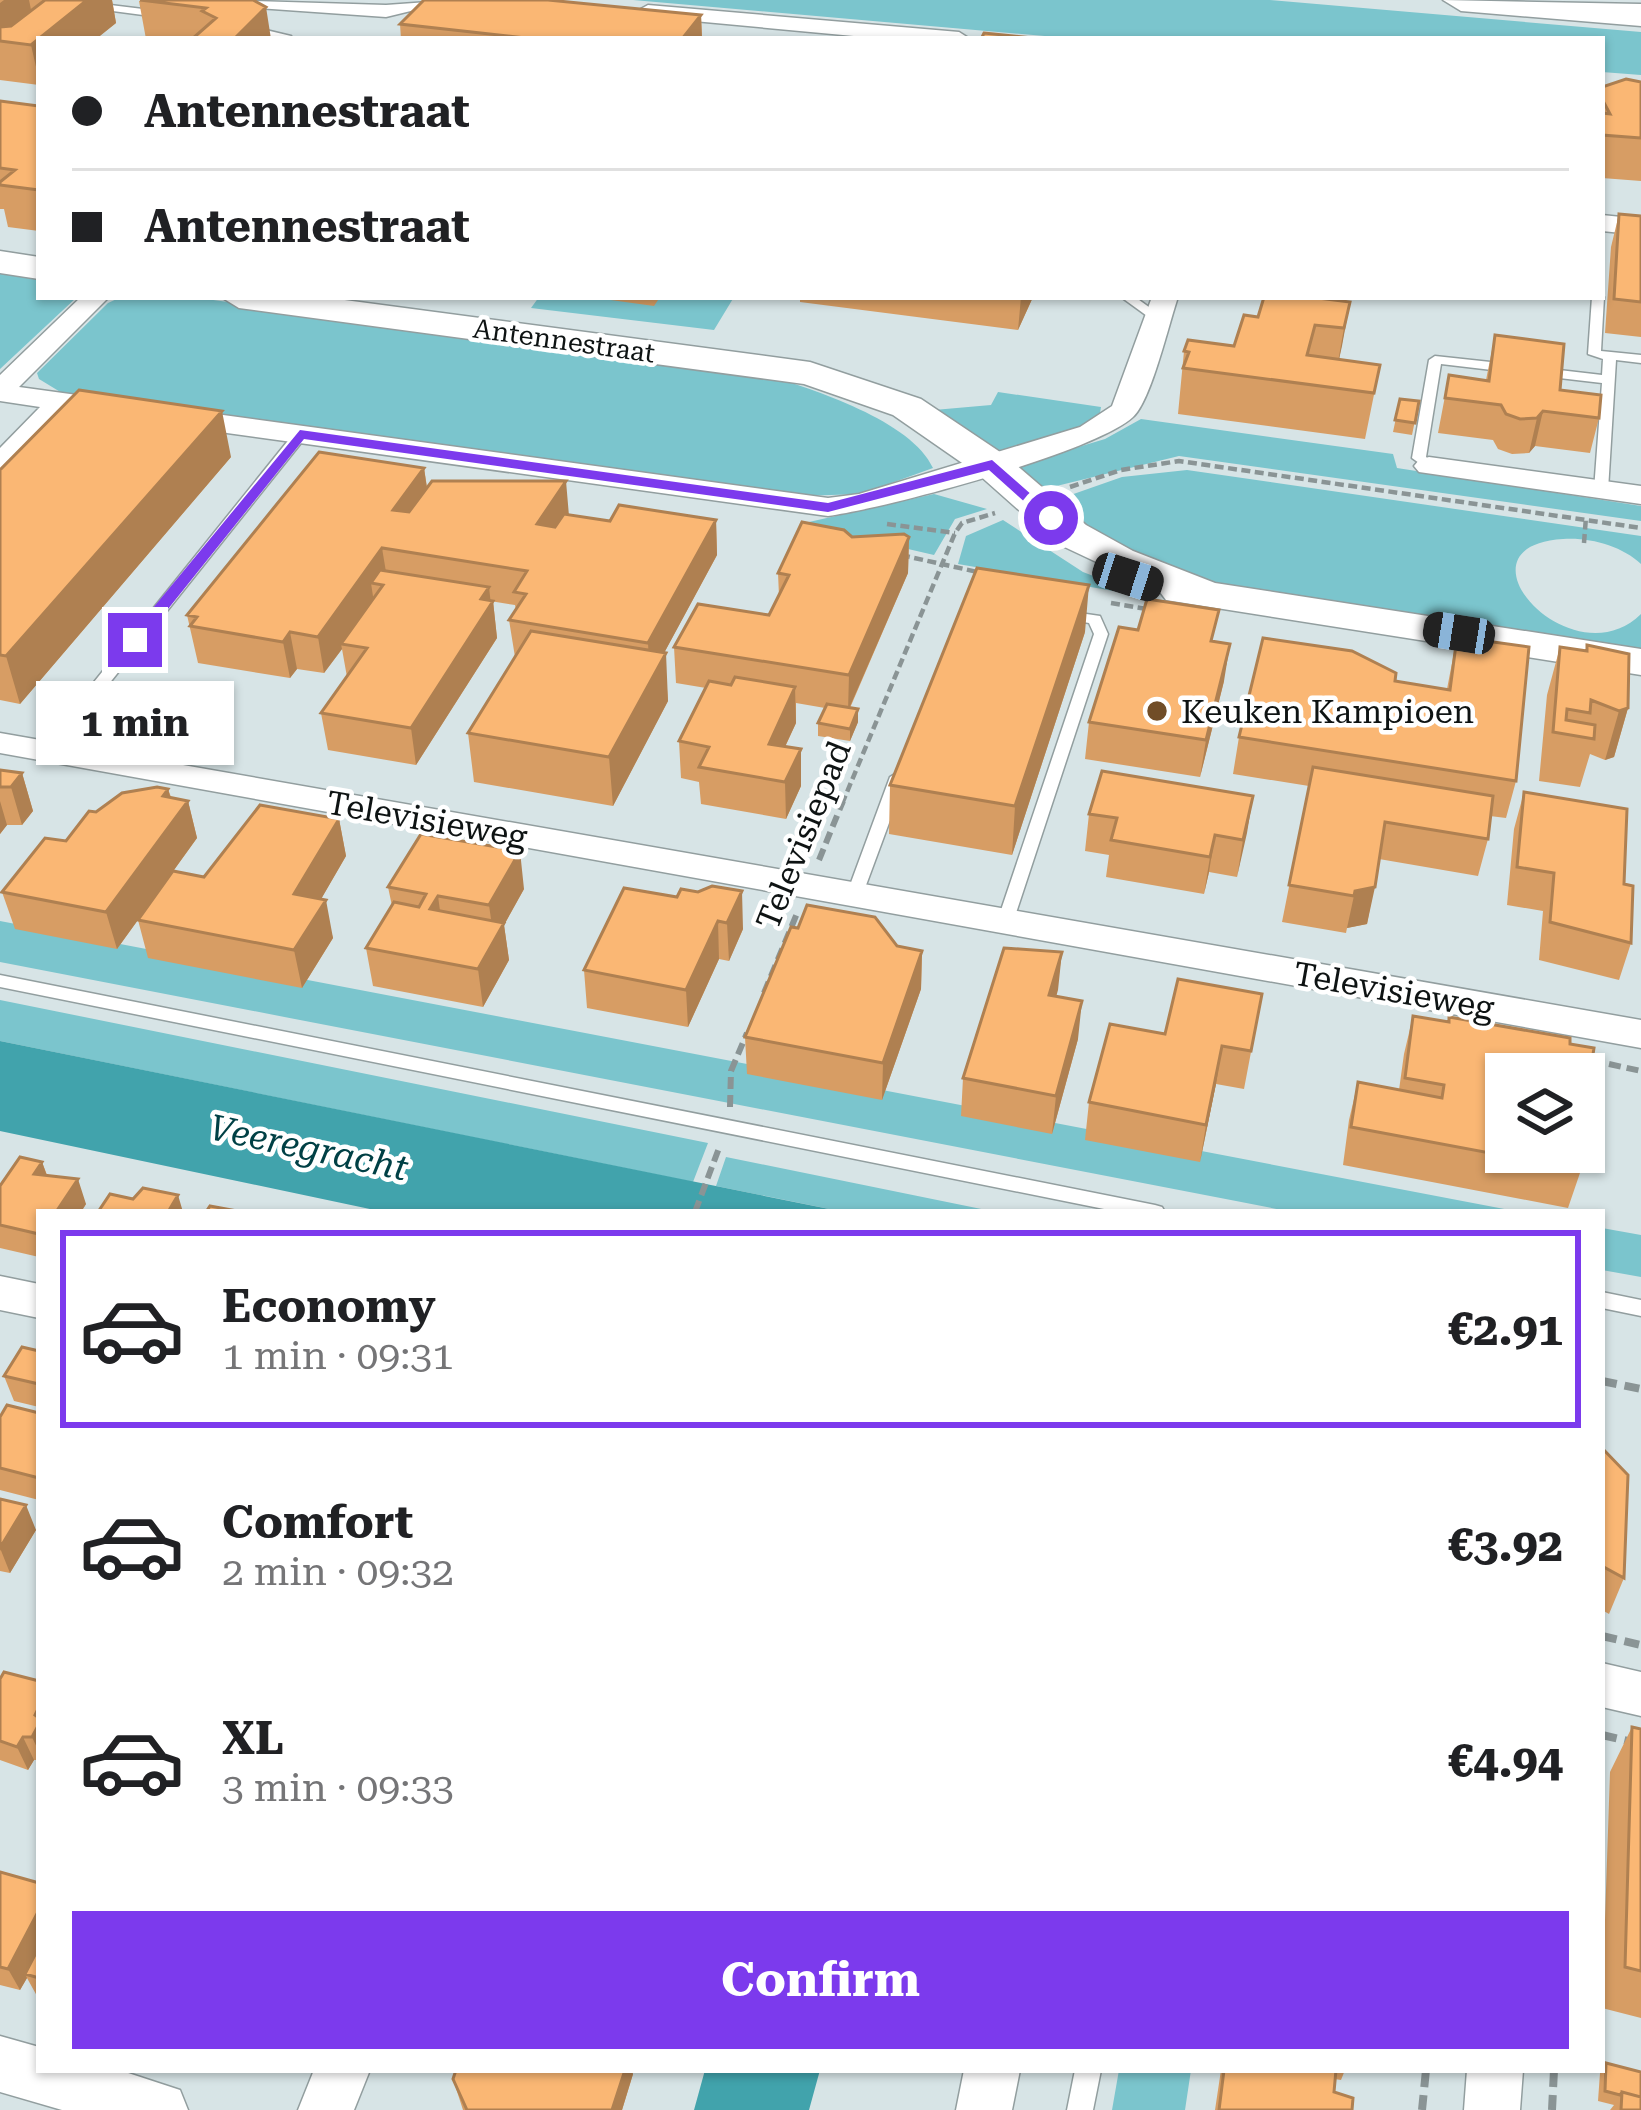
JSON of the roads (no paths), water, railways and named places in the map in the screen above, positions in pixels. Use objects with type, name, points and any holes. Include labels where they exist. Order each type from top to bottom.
[{"type":"highway","points":[[1462,0],[1641,15]]},
{"type":"street","points":[[230,0],[386,11],[445,0]]},
{"type":"street","points":[[632,9],[926,36]]},
{"type":"street","points":[[361,36],[386,11]]},
{"type":"street","points":[[1605,223],[1641,227]]},
{"type":"street","points":[[0,262],[36,268]]},
{"type":"street","points":[[0,392],[93,300]]},
{"type":"street","name":"Antennestraat","points":[[261,300],[746,366],[858,398],[898,418],[977,469],[1096,567],[1214,598],[1641,662]]},
{"type":"street","points":[[0,392],[828,507],[977,469],[1090,433],[1125,410],[1159,304]]},
{"type":"street","points":[[0,465],[60,402]]},
{"type":"street","points":[[1429,466],[1641,495]]},
{"type":"street","name":"Televisieweg","points":[[0,743],[1641,1034]]},
{"type":"street","points":[[0,1293],[36,1300]]},
{"type":"street","points":[[1605,1686],[1641,1694]]},
{"type":"street","points":[[0,2064],[160,2110]]},
{"type":"street","points":[[326,2110],[341,2073]]},
{"type":"street","points":[[984,2110],[991,2073]]},
{"type":"street","points":[[1492,2110],[1495,2073]]},
{"type":"lane","points":[[71,11],[143,12]]},
{"type":"lane","points":[[229,26],[276,36]]},
{"type":"lane","points":[[1598,300],[1594,354],[1641,359]]},
{"type":"lane","points":[[1601,490],[1610,356]]},
{"type":"lane","points":[[1429,466],[1419,458],[1435,359],[1609,380]]},
{"type":"lane","points":[[47,751],[300,435]]},
{"type":"lane","points":[[1005,922],[1101,634],[1095,620],[1048,613]]},
{"type":"lane","points":[[854,896],[903,765]]},
{"type":"lane","points":[[0,981],[1140,1209]]},
{"type":"lane","points":[[1605,1301],[1641,1308]]},
{"type":"lane","points":[[1080,2110],[1087,2073]]},
{"type":"water","name":"Veeregracht","points":[[0,1041],[829,1209],[370,1209],[0,1131]]},
{"type":"water","points":[[704,2073],[819,2073],[809,2110],[694,2110]]},
{"type":"place","name":"Keuken Kampioen","points":[[1157,711]]}]
